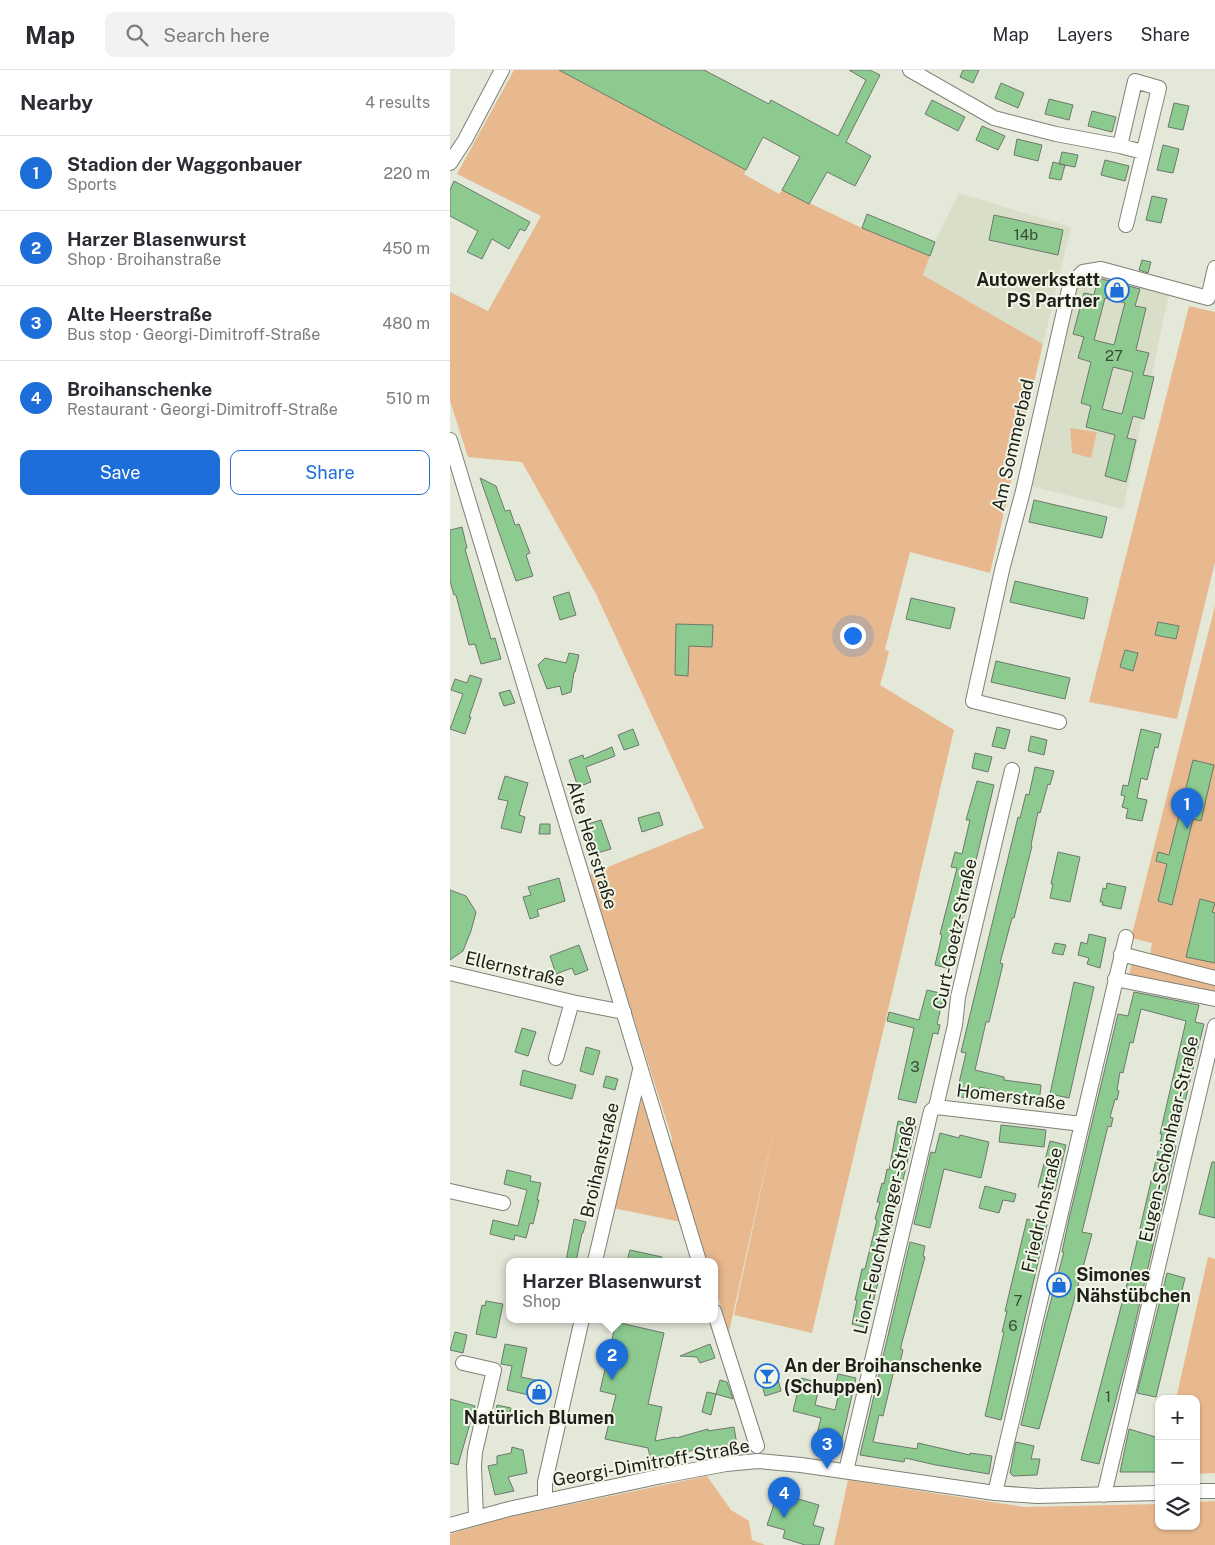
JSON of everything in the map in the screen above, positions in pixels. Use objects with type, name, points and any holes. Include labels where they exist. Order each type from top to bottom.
[{"type":"street","points":[[450,164],[502,70]]},
{"type":"street","points":[[914,71],[994,118],[1056,134],[1143,152]]},
{"type":"street","points":[[1120,146],[1135,81],[1159,88],[1126,226]]},
{"type":"street","name":"Am Sommerbad","points":[[1059,722],[973,701],[1002,570],[1023,491],[1070,285],[1083,272],[1101,269],[1208,298],[1215,268]]},
{"type":"street","name":"Alte Heerstraße","points":[[450,440],[452,456],[698,1258]]},
{"type":"street","name":"Curt-Goetz-Straße","points":[[936,1107],[955,1025],[958,997],[1012,770]]},
{"type":"street","name":"Friedrichstraße","points":[[995,1493],[1126,937]]},
{"type":"street","points":[[1121,954],[1215,978]]},
{"type":"street","name":"Ellernstraße","points":[[450,973],[572,1002],[624,1012]]},
{"type":"street","points":[[1115,979],[1215,999]]},
{"type":"street","name":"Ellernstraße","points":[[556,1058],[572,1002]]},
{"type":"street","name":"Eugen-Schönhaar-Straße","points":[[1104,1494],[1215,1026]]},
{"type":"street","name":"Broihanstraße","points":[[596,1258],[640,1067]]},
{"type":"street","name":"Homerstraße","points":[[936,1107],[1082,1124]]},
{"type":"street","name":"Lion-Feuchtwanger-Straße","points":[[846,1471],[931,1111],[936,1107]]},
{"type":"street","points":[[450,1191],[503,1203]]},
{"type":"street","points":[[545,1501],[545,1482],[581,1323]]},
{"type":"street","points":[[718,1323],[757,1446]]},
{"type":"street","points":[[463,1363],[494,1370],[475,1452],[476,1517]]},
{"type":"street","name":"Georgi-Dimitroff-Straße","points":[[450,1525],[545,1501],[726,1464],[778,1462],[995,1493],[1037,1496],[1155,1493]]},
{"type":"street","points":[[1200,1491],[1215,1491]]},
{"type":"shaded area","points":[[514,70],[559,70],[746,170],[744,174],[779,194],[782,190],[862,228],[930,256],[923,275],[1043,344],[990,573],[910,552],[885,649],[889,652],[880,685],[954,730],[812,1333],[734,1315],[778,1111],[729,1332],[718,1297],[718,1258],[705,1258],[671,1150],[672,1138],[588,875],[704,828],[596,594],[522,462],[468,457],[450,401],[450,292],[488,311],[541,216],[457,174]]},
{"type":"shaded area","points":[[958,193],[1071,227],[1043,344],[923,275],[935,242]]},
{"type":"shaded area","points":[[1097,272],[1169,294],[1123,509],[1030,486],[1075,288],[1083,276]]},
{"type":"shaded area","points":[[1189,306],[1215,312],[1215,562],[1177,719],[1089,702]]},
{"type":"shaded area","points":[[1070,428],[1097,432],[1091,458],[1072,453]]},
{"type":"shaded area","points":[[1215,606],[1215,973],[1150,955],[1152,943],[1131,938]]},
{"type":"shaded area","points":[[1133,958],[1215,979],[1215,998],[1128,979]]},
{"type":"shaded area","points":[[642,1098],[681,1222],[613,1208]]},
{"type":"shaded area","points":[[1208,1257],[1215,1259],[1215,1473],[1200,1474],[1200,1395],[1177,1395]]},
{"type":"shaded area","points":[[707,1476],[731,1510],[749,1521],[752,1540],[765,1545],[450,1545],[450,1534],[504,1518]]},
{"type":"shaded area","points":[[848,1480],[1024,1507],[1155,1504],[1155,1530],[1200,1530],[1200,1502],[1215,1501],[1215,1545],[834,1545]]},
{"type":"building","points":[[559,70],[704,70],[769,104],[771,100],[838,136],[866,80],[849,70],[870,70],[880,75],[846,142],[871,156],[855,186],[827,172],[809,204],[782,190],[800,157],[763,137],[746,170]]},
{"type":"building","points":[[963,70],[979,70],[973,83],[960,77]]},
{"type":"building","points":[[1001,83],[1024,93],[1018,108],[995,98]]},
{"type":"building","points":[[1049,99],[1073,105],[1069,120],[1045,114]]},
{"type":"building","points":[[932,100],[965,117],[958,131],[925,114]]},
{"type":"building","points":[[1174,103],[1189,106],[1183,130],[1168,127]]},
{"type":"building","points":[[1092,111],[1116,117],[1112,132],[1088,126]]},
{"type":"building","points":[[982,126],[1005,136],[998,150],[976,140]]},
{"type":"building","points":[[1017,139],[1042,145],[1038,161],[1014,155]]},
{"type":"building","points":[[1163,145],[1179,149],[1173,173],[1157,170]]},
{"type":"building","points":[[1062,152],[1078,155],[1075,167],[1059,164]]},
{"type":"building","points":[[1105,160],[1129,166],[1125,181],[1101,175]]},
{"type":"building","points":[[1053,162],[1065,165],[1061,180],[1049,178]]},
{"type":"building","points":[[454,181],[530,222],[525,231],[520,229],[509,249],[492,239],[482,259],[467,252],[478,231],[450,216],[450,190]]},
{"type":"building","points":[[1152,196],[1167,199],[1161,223],[1146,220]]},
{"type":"building","points":[[867,214],[935,242],[930,256],[862,228]]},
{"type":"building","points":[[994,215],[1063,230],[1058,255],[989,240]]},
{"type":"building","points":[[1142,260],[1151,262],[1148,273],[1139,270]]},
{"type":"building","points":[[1098,278],[1140,289],[1135,306],[1146,308],[1136,350],[1149,353],[1143,375],[1154,377],[1144,419],[1133,416],[1127,438],[1136,440],[1126,482],[1105,476],[1115,435],[1086,427],[1091,406],[1081,403],[1091,362],[1078,358],[1084,337],[1073,334],[1084,293],[1094,295]],"holes":[[[1105,298],[1125,303],[1114,345],[1094,340]],[[1113,367],[1133,372],[1122,414],[1102,409]]]},
{"type":"building","points":[[480,478],[496,486],[505,511],[510,510],[515,525],[519,524],[530,553],[526,555],[533,576],[516,581]]},
{"type":"building","points":[[1034,500],[1107,517],[1102,538],[1029,522]]},
{"type":"building","points":[[462,527],[467,548],[465,549],[491,639],[495,638],[501,659],[481,664],[475,644],[469,645],[456,595],[454,595],[450,581],[450,530]]},
{"type":"building","points":[[1015,581],[1088,598],[1084,619],[1010,602]]},
{"type":"building","points":[[569,592],[576,615],[560,620],[553,597]]},
{"type":"building","points":[[911,598],[955,608],[950,629],[906,619]]},
{"type":"building","points":[[1158,622],[1179,626],[1176,639],[1155,635]]},
{"type":"building","points":[[676,624],[713,625],[712,647],[689,646],[688,676],[675,675]]},
{"type":"building","points":[[1125,650],[1138,653],[1133,671],[1120,667]]},
{"type":"building","points":[[569,653],[579,655],[571,692],[562,695],[560,686],[547,689],[538,665],[545,658],[566,663]]},
{"type":"building","points":[[996,661],[1070,678],[1065,699],[991,682]]},
{"type":"building","points":[[470,675],[482,679],[465,734],[450,729],[463,694],[451,690],[455,679],[467,683]]},
{"type":"building","points":[[510,690],[515,703],[504,706],[499,693]]},
{"type":"building","points":[[997,727],[1010,730],[1005,749],[992,746]]},
{"type":"building","points":[[633,729],[639,745],[624,750],[618,735]]},
{"type":"building","points":[[1141,729],[1161,734],[1158,748],[1155,747],[1147,780],[1141,778],[1137,798],[1147,800],[1142,821],[1126,818],[1128,809],[1122,807],[1125,796],[1121,795],[1123,785],[1128,786]]},
{"type":"building","points":[[1031,736],[1047,740],[1044,755],[1028,751]]},
{"type":"building","points":[[612,747],[615,756],[586,767],[591,782],[578,787],[569,760],[583,755],[584,759]]},
{"type":"building","points":[[975,753],[992,757],[988,772],[972,768]]},
{"type":"building","points":[[1193,760],[1214,765],[1201,821],[1193,819],[1172,905],[1158,901],[1167,864],[1156,861],[1158,852],[1169,855]]},
{"type":"building","points":[[1035,767],[1054,771],[1050,785],[1048,784],[1040,813],[1038,812],[1032,846],[1014,918],[1012,918],[1000,963],[1003,964],[989,1022],[986,1022],[975,1070],[1004,1077],[1004,1080],[1041,1085],[1039,1103],[1009,1099],[1010,1094],[980,1087],[977,1100],[956,1096],[966,1053],[961,1052],[1018,817],[1020,818],[1026,794],[1029,795]]},
{"type":"building","points":[[505,776],[528,783],[519,815],[525,817],[521,833],[501,828],[508,801],[498,799]]},
{"type":"building","points":[[977,781],[994,785],[950,969],[935,965],[942,935],[940,934],[957,868],[951,867],[955,852],[962,854],[970,820],[966,820]]},
{"type":"building","points":[[659,812],[663,825],[642,832],[638,818]]},
{"type":"building","points":[[601,820],[611,849],[597,853],[588,824]]},
{"type":"building","points":[[540,824],[550,824],[550,834],[539,834]]},
{"type":"building","points":[[1058,852],[1080,857],[1070,902],[1050,898]]},
{"type":"building","points":[[559,878],[565,901],[537,910],[539,916],[530,919],[523,897],[531,895],[528,887]]},
{"type":"building","points":[[1107,883],[1126,887],[1121,909],[1102,905],[1103,902],[1100,902],[1103,888],[1106,889]]},
{"type":"building","points":[[450,890],[466,896],[476,912],[463,951],[450,960]]},
{"type":"building","points":[[1200,899],[1215,903],[1212,912],[1215,913],[1215,963],[1186,957]]},
{"type":"building","points":[[1089,934],[1106,938],[1100,968],[1087,964],[1089,958],[1078,955],[1081,942],[1087,944]]},
{"type":"building","points":[[1055,943],[1066,945],[1063,955],[1052,953]]},
{"type":"building","points":[[579,945],[588,970],[575,975],[572,968],[556,974],[550,956]]},
{"type":"building","points":[[1074,982],[1094,987],[1069,1098],[1050,1094]]},
{"type":"building","points":[[927,990],[944,994],[937,1024],[940,1025],[938,1034],[933,1033],[916,1103],[898,1099],[914,1028],[887,1021],[889,1012],[919,1020]]},
{"type":"building","points":[[1134,992],[1199,1005],[1195,1022],[1204,1024],[1174,1146],[1176,1146],[1129,1350],[1099,1464],[1081,1460],[1128,1280],[1186,1021],[1141,1009],[1133,1043],[1130,1042],[1123,1073],[1120,1072],[1117,1100],[1115,1099],[1110,1117],[1113,1118],[1111,1127],[1108,1126],[1082,1232],[1092,1234],[1039,1429],[1021,1425],[1064,1252],[1062,1252],[1069,1219],[1118,1014],[1128,1016]]},
{"type":"building","points":[[522,1028],[536,1032],[528,1056],[515,1052]]},
{"type":"building","points":[[586,1047],[600,1051],[593,1075],[580,1071]]},
{"type":"building","points":[[523,1070],[576,1085],[572,1099],[520,1085]]},
{"type":"building","points":[[606,1076],[618,1079],[615,1090],[603,1087]]},
{"type":"building","points":[[898,1121],[916,1126],[867,1328],[852,1324],[857,1300],[855,1300],[877,1220],[875,1219],[880,1202],[877,1202],[887,1169],[889,1170]]},
{"type":"building","points":[[1001,1125],[1046,1130],[1044,1147],[999,1142]]},
{"type":"building","points":[[940,1133],[959,1138],[960,1135],[989,1142],[981,1178],[944,1169],[930,1228],[914,1224],[931,1152],[935,1153]]},
{"type":"building","points":[[1050,1141],[1066,1145],[1055,1191],[1038,1187]]},
{"type":"building","points":[[1212,1162],[1215,1162],[1215,1218],[1199,1214]]},
{"type":"building","points":[[507,1170],[531,1176],[530,1181],[541,1183],[533,1224],[530,1223],[526,1238],[515,1235],[514,1240],[490,1234],[493,1220],[518,1226],[527,1190],[504,1184]]},
{"type":"building","points":[[985,1186],[1016,1194],[1014,1202],[1003,1200],[999,1213],[979,1208]]},
{"type":"building","points":[[574,1219],[586,1222],[577,1258],[567,1258]]},
{"type":"building","points":[[1027,1219],[1047,1224],[1001,1420],[985,1416],[1004,1332],[1002,1332],[1007,1311],[1005,1311]]},
{"type":"building","points":[[910,1242],[925,1246],[923,1256],[925,1257],[901,1346],[903,1350],[899,1367],[895,1366],[883,1416],[879,1415],[873,1442],[917,1449],[918,1443],[970,1455],[970,1453],[992,1456],[989,1474],[905,1458],[904,1462],[860,1455]]},
{"type":"building","points":[[630,1250],[662,1257],[662,1258],[628,1258]]},
{"type":"building","points":[[1167,1273],[1185,1278],[1156,1395],[1155,1397],[1137,1393]]},
{"type":"building","points":[[486,1301],[503,1304],[496,1338],[476,1334],[482,1305],[485,1306]]},
{"type":"building","points":[[616,1323],[664,1333],[648,1404],[662,1407],[655,1441],[676,1438],[708,1429],[708,1431],[734,1427],[737,1445],[710,1448],[709,1446],[651,1461],[648,1448],[605,1439],[616,1395],[600,1391]]},
{"type":"building","points":[[455,1332],[467,1335],[463,1353],[450,1350]]},
{"type":"building","points":[[505,1344],[527,1348],[521,1377],[545,1382],[542,1398],[507,1390],[512,1366],[501,1364]]},
{"type":"building","points":[[710,1344],[715,1358],[700,1363],[697,1357],[680,1356]]},
{"type":"building","points":[[775,1368],[781,1391],[765,1396],[759,1373]]},
{"type":"building","points":[[838,1374],[856,1378],[839,1452],[814,1447],[821,1418],[793,1411],[801,1378],[820,1383],[815,1405],[835,1410],[841,1384],[836,1383]]},
{"type":"building","points":[[720,1380],[727,1382],[733,1399],[716,1394]]},
{"type":"building","points":[[707,1392],[716,1394],[711,1415],[702,1412]]},
{"type":"building","points":[[450,1399],[475,1406],[458,1465],[450,1463]]},
{"type":"building","points":[[497,1405],[511,1408],[507,1424],[493,1421]]},
{"type":"building","points":[[1129,1429],[1155,1437],[1155,1472],[1120,1472]]},
{"type":"building","points":[[1016,1442],[1034,1446],[1031,1459],[1040,1459],[1037,1475],[1013,1476],[1010,1473]]},
{"type":"building","points":[[512,1447],[523,1450],[527,1473],[508,1477],[514,1491],[495,1495],[488,1466],[497,1464],[497,1456],[511,1453]]},
{"type":"building","points":[[778,1493],[819,1505],[813,1525],[824,1528],[819,1545],[805,1545],[783,1538],[785,1530],[767,1525]]},
{"type":"place","name":"Autowerkstatt PS Partner","points":[[1117,290]]},
{"type":"place","name":"Stadion der Waggonbauer","points":[[1187,829]]},
{"type":"place","name":"Simones Nähstübchen","points":[[1059,1285]]},
{"type":"place","name":"An der Broihanschenke (Schuppen)","points":[[767,1376]]},
{"type":"place","name":"Harzer Blasenwurst","points":[[612,1380]]},
{"type":"place","name":"Natürlich Blumen","points":[[539,1392]]},
{"type":"place","name":"Alte Heerstraße","points":[[827,1469]]},
{"type":"place","name":"Broihanschenke","points":[[784,1518]]}]
